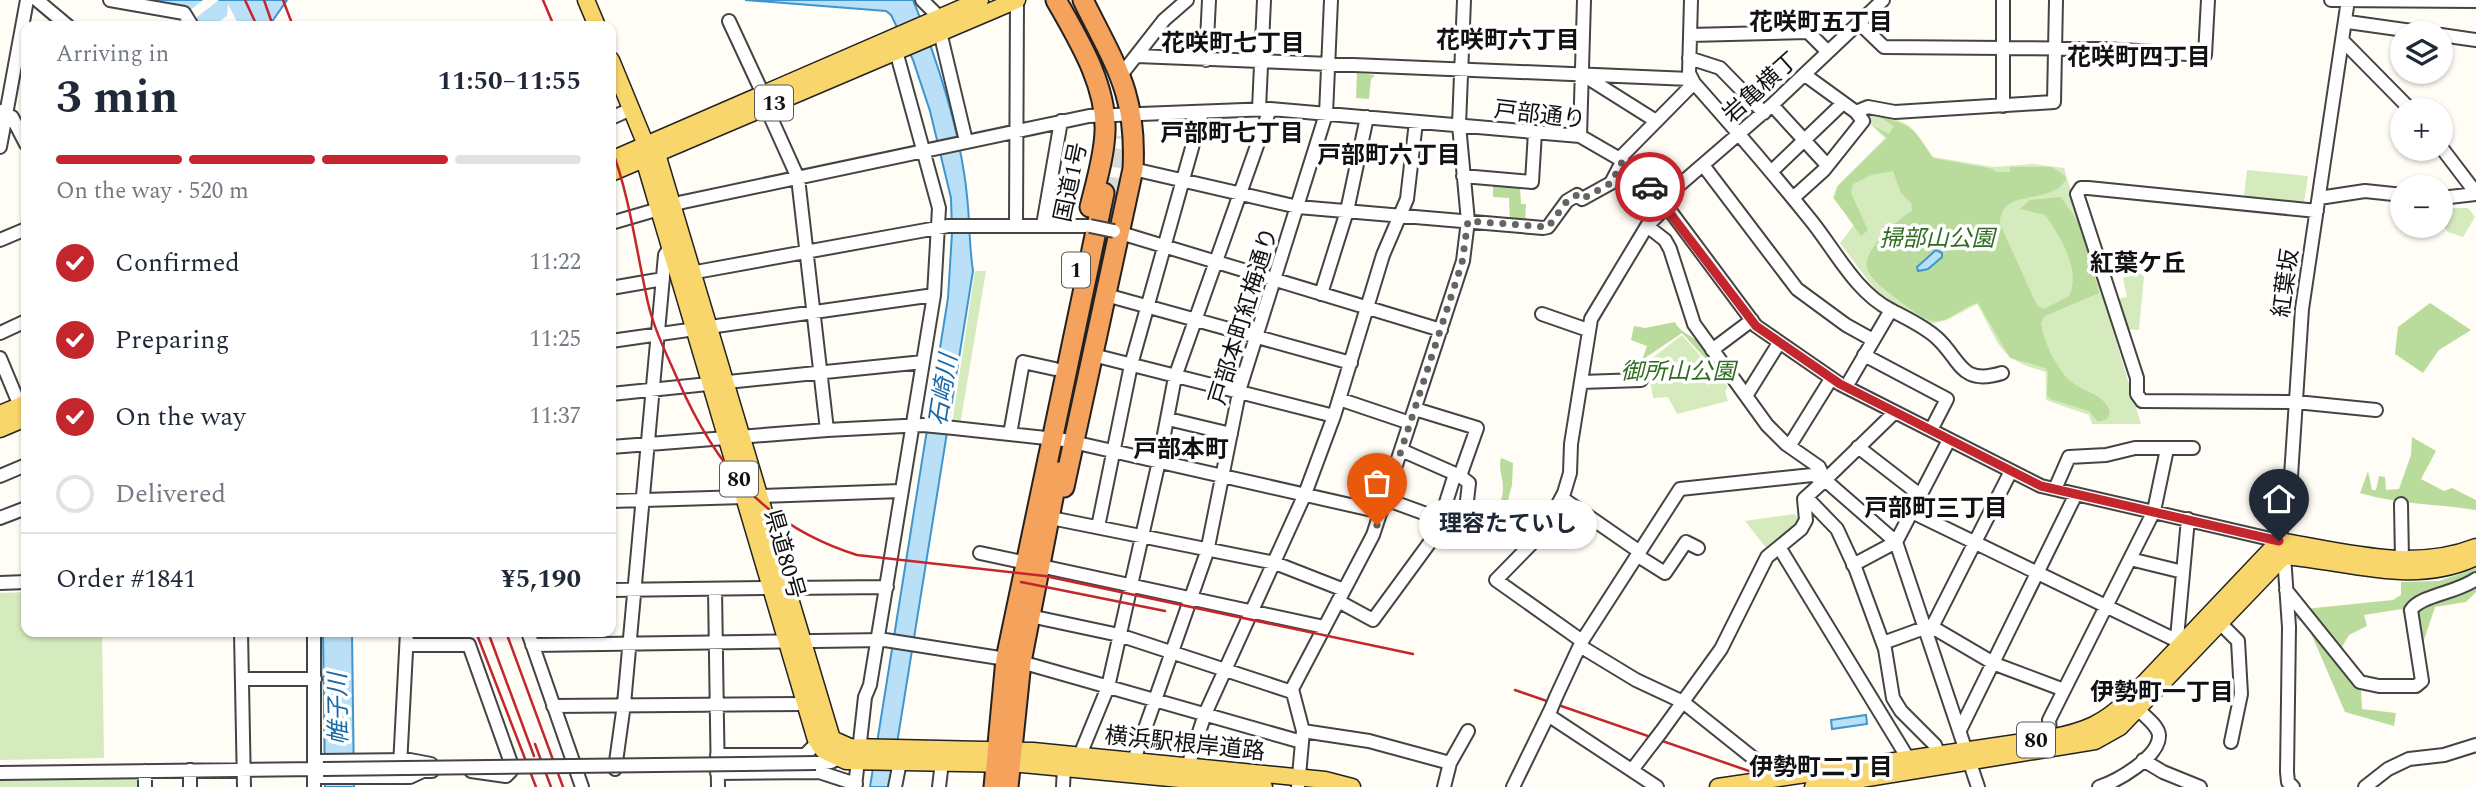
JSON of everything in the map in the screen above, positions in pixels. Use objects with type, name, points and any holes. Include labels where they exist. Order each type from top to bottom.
[{"type":"highway","name":"国道1号","points":[[1056,0],[1093,73],[1105,115],[1102,158],[1055,369],[1058,440]]},
{"type":"highway","name":"国道1号","points":[[1014,660],[1030,616],[1032,559],[1029,512],[1093,355],[1116,232],[1133,169],[1133,114],[1121,75],[1090,6]]},
{"type":"highway","name":"国道1号","points":[[994,787],[1004,756],[1014,660],[1032,559],[1051,516],[1058,440],[1110,195]]},
{"type":"highway","name":"国道1号","points":[[1004,756],[1008,787]]},
{"type":"main road","points":[[586,0],[595,21]]},
{"type":"main road","name":"13","points":[[616,166],[764,101],[901,45],[980,0]]},
{"type":"main road","name":"13","points":[[935,27],[1017,0]]},
{"type":"main road","name":"県道80号","points":[[616,72],[649,153],[665,207],[676,281]]},
{"type":"main road","name":"県道80号","points":[[665,207],[676,281],[701,328],[794,640],[829,735],[859,755],[1004,756]]},
{"type":"main road","points":[[0,414],[21,410]]},
{"type":"main road","points":[[0,429],[21,412]]},
{"type":"main road","points":[[2282,549],[2402,560],[2440,558],[2476,547]]},
{"type":"main road","points":[[2282,549],[2391,572],[2416,572],[2464,563],[2476,557]]},
{"type":"main road","name":"80","points":[[1813,787],[1969,757],[2051,744],[2095,741],[2120,727],[2138,709],[2185,643],[2220,623],[2282,549]]},
{"type":"main road","name":"80","points":[[2051,744],[2109,718],[2282,549]]},
{"type":"main road","name":"県道80号","points":[[794,640],[805,704],[817,743]]},
{"type":"main road","points":[[817,743],[859,755]]},
{"type":"main road","name":"横浜駅根岸道路","points":[[1004,756],[1080,755],[1131,774]]},
{"type":"main road","name":"80","points":[[1718,787],[1777,777],[1860,780],[1909,760],[1940,755],[1969,757]]},
{"type":"main road","name":"県道80号","points":[[899,757],[942,762],[1004,756]]},
{"type":"main road","name":"横浜駅根岸道路","points":[[1004,756],[1065,767],[1131,774],[1352,787]]},
{"type":"main road","name":"横浜駅根岸道路","points":[[1184,777],[1238,786],[1264,787]]},
{"type":"street","points":[[22,21],[27,0]]},
{"type":"street","points":[[37,0],[62,21]]},
{"type":"street","points":[[110,0],[184,13],[189,21]]},
{"type":"street","points":[[922,0],[935,27],[962,141]]},
{"type":"street","points":[[1016,225],[1019,130],[1017,0]]},
{"type":"street","points":[[1121,75],[1164,20],[1187,0]]},
{"type":"street","points":[[1206,60],[1209,0]]},
{"type":"street","points":[[1080,755],[1108,687],[1159,461],[1175,377],[1240,193],[1265,109],[1261,62],[1264,0]]},
{"type":"street","name":"戸部本町紅梅通り","points":[[1131,774],[1208,550],[1239,394],[1326,114],[1331,0]]},
{"type":"street","points":[[1299,782],[1302,737],[1292,692],[1373,535],[1463,261],[1468,221],[1459,125],[1464,0]]},
{"type":"street","points":[[1580,136],[1584,0]]},
{"type":"street","points":[[1691,0],[1689,58],[1692,81],[1772,172],[1849,271],[1876,300],[1939,340],[1950,356],[1972,375],[1986,378],[2002,373]]},
{"type":"street","name":"岩亀横丁","points":[[1581,644],[1496,580],[1543,532],[1562,498],[1570,473],[1587,330],[1602,296],[1665,203],[1703,165],[1805,75],[1882,0]]},
{"type":"street","points":[[2003,106],[2004,0]]},
{"type":"street","points":[[1856,112],[1868,107],[1895,112],[2054,102],[2056,0]]},
{"type":"street","points":[[1859,23],[1884,47],[2134,50],[2205,55],[2208,0]]},
{"type":"street","points":[[2331,0],[2476,1]]},
{"type":"street","points":[[2348,0],[2345,30],[2401,98]]},
{"type":"street","points":[[2345,30],[2359,0]]},
{"type":"street","points":[[729,21],[798,178],[827,430]]},
{"type":"street","points":[[0,147],[3,112],[21,28]]},
{"type":"street","points":[[2345,30],[2390,32]]},
{"type":"street","name":"紅葉坂","points":[[2288,785],[2291,683],[2282,549],[2291,476],[2299,336],[2345,30]]},
{"type":"street","points":[[1690,35],[1808,32],[1828,52]]},
{"type":"street","points":[[2453,37],[2476,40]]},
{"type":"street","points":[[575,766],[718,764],[818,768],[855,785],[883,640],[887,587],[901,491],[917,426],[923,362],[945,227],[936,192],[931,148],[901,45]]},
{"type":"street","points":[[1137,56],[1692,81]]},
{"type":"street","points":[[1689,58],[1720,68],[1805,142],[1827,165]]},
{"type":"street","points":[[1583,75],[1656,121]]},
{"type":"street","points":[[1793,198],[1827,165],[1863,121],[1856,112],[1805,75]]},
{"type":"street","points":[[1133,169],[1298,207],[1548,227],[1567,201],[1577,195],[1582,199],[1611,183],[1621,160],[1692,81]]},
{"type":"street","points":[[1772,172],[1842,104]]},
{"type":"street","points":[[616,116],[631,109]]},
{"type":"street","name":"戸部通り","points":[[616,222],[665,207],[962,141],[1105,115],[1265,109],[1580,136],[1621,160],[1665,203],[1752,320],[1831,379],[2041,486],[2188,519],[2282,549]]},
{"type":"street","points":[[3,112],[21,131]]},
{"type":"street","points":[[1098,527],[1131,365],[1202,112]]},
{"type":"street","points":[[1321,294],[1347,211],[1367,117]]},
{"type":"street","points":[[1043,225],[1061,121]]},
{"type":"street","points":[[1184,777],[1205,714],[1305,494],[1334,416],[1367,308],[1410,186],[1416,121]]},
{"type":"street","points":[[1463,176],[1532,182],[1535,132]]},
{"type":"street","points":[[2451,161],[2476,193],[2453,196]]},
{"type":"street","points":[[1703,165],[1797,289],[1846,325],[1873,340]]},
{"type":"street","points":[[2376,410],[2296,402],[2142,401],[2137,394],[2137,378],[2077,194],[2081,188],[2088,188],[2318,204],[2365,191],[2390,194]]},
{"type":"street","points":[[616,287],[676,281],[807,252],[945,227],[1088,226],[1116,232],[1441,330]]},
{"type":"street","points":[[1647,226],[1665,240],[1670,248],[1688,312],[1712,350],[1774,433],[1819,467],[1825,480]]},
{"type":"street","points":[[0,240],[21,231]]},
{"type":"street","points":[[616,766],[644,500],[658,334],[676,281]]},
{"type":"street","points":[[616,340],[934,295]]},
{"type":"street","points":[[1106,295],[1350,363]]},
{"type":"street","points":[[1846,387],[1891,310]]},
{"type":"street","points":[[1542,314],[1587,330]]},
{"type":"street","points":[[1712,350],[1752,320]]},
{"type":"street","points":[[0,333],[21,323]]},
{"type":"street","points":[[1746,396],[1779,342]]},
{"type":"street","points":[[1093,355],[1334,416]]},
{"type":"street","points":[[1864,355],[1947,399],[1931,430]]},
{"type":"street","points":[[0,358],[21,403]]},
{"type":"street","points":[[616,393],[923,362]]},
{"type":"street","points":[[1010,434],[1023,362],[1055,369]]},
{"type":"street","points":[[1790,445],[1831,379]]},
{"type":"street","points":[[1581,382],[1641,380]]},
{"type":"street","points":[[1339,399],[1410,423]]},
{"type":"street","points":[[1051,516],[1275,563],[1341,596],[1373,620],[1436,534],[1477,428],[1415,409]]},
{"type":"street","points":[[1632,770],[1721,649],[1767,557],[1801,529],[1806,520],[1806,497],[1895,412]]},
{"type":"street","points":[[1168,419],[1231,434]]},
{"type":"street","points":[[616,447],[827,430],[917,426],[954,428],[1058,440],[1305,494],[1383,505],[1440,519]]},
{"type":"street","points":[[1853,565],[1896,542],[1949,440]]},
{"type":"street","points":[[1858,447],[1920,495]]},
{"type":"street","points":[[2054,489],[2069,457],[2106,455],[2135,448],[2193,448]]},
{"type":"street","points":[[2051,744],[2049,720],[2154,511],[2167,449]]},
{"type":"street","points":[[1401,450],[1458,475],[1469,483],[1464,527]]},
{"type":"street","points":[[0,476],[21,467]]},
{"type":"street","points":[[1929,629],[2011,471]]},
{"type":"street","points":[[1513,787],[1581,644],[1682,488],[1812,475],[1825,480],[1896,542],[1929,629],[1978,787]]},
{"type":"street","points":[[616,501],[901,491]]},
{"type":"street","points":[[1960,730],[1995,664],[2076,494]]},
{"type":"street","points":[[1806,497],[1837,529],[1853,565],[1883,643],[1894,698],[1901,711],[1935,745],[1940,755]]},
{"type":"street","points":[[1562,498],[1665,573],[1686,542],[1698,548]]},
{"type":"street","points":[[2402,504],[2402,560]]},
{"type":"street","points":[[0,518],[21,510]]},
{"type":"street","points":[[1912,512],[2185,643],[2183,572],[2188,519]]},
{"type":"street","points":[[1779,547],[1909,760]]},
{"type":"street","points":[[980,553],[1032,559],[1131,586],[1324,627]]},
{"type":"street","points":[[2130,559],[2183,572]]},
{"type":"street","points":[[2286,590],[2360,682],[2379,686],[2416,686],[2422,681],[2411,610],[2418,602],[2456,592],[2476,579]]},
{"type":"street","points":[[0,583],[21,582]]},
{"type":"street","points":[[616,590],[887,587]]},
{"type":"street","points":[[715,589],[718,787]]},
{"type":"street","points":[[1030,616],[1119,635],[1292,692]]},
{"type":"street","points":[[2220,623],[2238,641],[2241,694],[2231,742]]},
{"type":"street","points":[[1883,643],[1929,629],[1995,664],[2064,690]]},
{"type":"street","points":[[241,637],[244,787]]},
{"type":"street","points":[[314,637],[318,773]]},
{"type":"street","points":[[400,777],[407,637]]},
{"type":"street","points":[[530,637],[582,787]]},
{"type":"street","points":[[533,645],[794,640],[883,640],[919,644],[1014,660],[1205,714],[1302,737],[1369,741],[1450,763]]},
{"type":"street","points":[[1581,644],[1636,680],[1683,702],[1777,777]]},
{"type":"street","points":[[318,773],[378,782],[410,777],[423,771],[478,771],[506,776],[511,771],[511,763],[469,645],[407,645]]},
{"type":"street","points":[[242,679],[315,679]]},
{"type":"street","points":[[554,706],[805,704]]},
{"type":"street","points":[[1552,707],[1657,787]]},
{"type":"street","points":[[2099,787],[2120,780],[2143,760],[2159,735],[2156,727],[2138,709]]},
{"type":"street","points":[[1444,787],[1450,763],[1468,731]]},
{"type":"street","points":[[718,764],[805,755],[817,743]]},
{"type":"street","points":[[2365,787],[2388,769],[2409,759],[2444,755],[2476,746]]},
{"type":"street","points":[[0,773],[244,769],[318,773],[818,768],[859,755]]},
{"type":"street","points":[[895,787],[899,757]]},
{"type":"street","points":[[318,773],[358,760],[401,760],[422,764],[511,763]]},
{"type":"street","points":[[2143,760],[2163,772],[2200,787]]},
{"type":"street","points":[[939,787],[942,762]]},
{"type":"street","points":[[1063,787],[1065,767]]},
{"type":"street","points":[[190,770],[190,787]]},
{"type":"street","points":[[145,771],[145,787]]},
{"type":"green space","points":[[1357,73],[1375,75],[1371,79],[1369,99],[1356,98]]},
{"type":"green space","name":"掃部山公園","points":[[1868,112],[1901,121],[1913,129],[1933,157],[1993,167],[2033,164],[2064,168],[2141,424],[2092,424],[2089,415],[2046,400],[2046,372],[2009,356],[1996,341],[1977,304],[1947,320],[1930,324],[1879,295],[1840,243],[1854,225],[1833,198],[1837,186],[1885,138],[1866,120]]},
{"type":"green space","name":"掃部山公園","points":[[1878,116],[1899,122],[1911,129],[1933,158],[1993,169],[1996,172],[2010,172],[2010,167],[2052,167],[2065,176],[2066,180],[2059,188],[2019,200],[2006,207],[2001,214],[2000,224],[2033,297],[2038,306],[2044,309],[2069,296],[2073,275],[2071,264],[2062,242],[2045,215],[2020,209],[2030,200],[2061,197],[2081,226],[2099,293],[2045,316],[2041,323],[2047,345],[2059,368],[2073,383],[2108,406],[2110,413],[2107,419],[2098,422],[2089,411],[2050,399],[2047,395],[2048,372],[2045,368],[2010,358],[1978,303],[1946,319],[1934,321],[1910,309],[1872,277],[1867,268],[1870,253],[1898,220],[1912,211],[1911,203],[1901,193],[1893,171],[1871,175],[1853,184],[1851,193],[1868,230],[1861,236],[1834,198],[1838,186],[1887,138],[1873,126],[1889,134],[1894,126]]},
{"type":"green space","points":[[2247,170],[2308,176],[2304,202],[2244,196]]},
{"type":"green space","points":[[1493,184],[1520,186],[1521,204],[1526,204],[1525,225],[1510,223],[1509,198],[1493,197]]},
{"type":"green space","points":[[2453,208],[2468,208],[2475,217],[2463,237],[2453,234]]},
{"type":"green space","points":[[975,271],[986,271],[960,425],[952,424]]},
{"type":"green space","points":[[2138,271],[2144,277],[2139,330],[2125,329],[2112,288],[2118,299],[2127,297],[2123,278],[2129,276],[2130,272]]},
{"type":"green space","points":[[2430,303],[2471,330],[2439,350],[2423,373],[2395,354],[2398,327]]},
{"type":"green space","points":[[1675,322],[1711,355],[1742,399],[1682,333],[1642,360],[1647,346],[1631,340],[1634,326],[1645,328]]},
{"type":"green space","name":"御所山公園","points":[[1682,335],[1728,387],[1725,391],[1728,401],[1677,414],[1668,397],[1653,398],[1647,362]]},
{"type":"green space","points":[[2412,437],[2436,451],[2421,479],[2444,491],[2452,488],[2476,500],[2476,510],[2403,502],[2360,493],[2368,471],[2372,490],[2376,490],[2379,476],[2385,477],[2386,490],[2399,489],[2411,455]]},
{"type":"green space","points":[[1501,458],[1513,463],[1512,485],[1501,527],[1491,522],[1503,493]]},
{"type":"green space","points":[[1794,514],[1799,518],[1795,529],[1767,549],[1745,521]]},
{"type":"green space","points":[[2476,568],[2476,592],[2466,602],[2435,607],[2423,643],[2410,645],[2402,609],[2364,615],[2367,626],[2349,635],[2334,660],[2348,679],[2361,689],[2362,709],[2396,713],[2394,726],[2345,712],[2307,624],[2297,619],[2295,610],[2393,600],[2401,595],[2401,582],[2439,581]]},
{"type":"green space","points":[[21,592],[21,637],[102,637],[104,758],[0,760],[0,593]]},
{"type":"green space","points":[[142,778],[143,787],[0,787],[0,781]]},
{"type":"water","points":[[142,0],[287,0],[272,21],[196,21],[195,18]]},
{"type":"water","name":"石崎川","points":[[745,0],[913,0],[939,71],[954,122],[964,172],[973,271],[890,787],[870,787],[948,298],[951,198],[930,111],[913,60],[891,15],[886,11]]},
{"type":"water","points":[[1936,250],[1942,253],[1942,257],[1928,269],[1918,271],[1917,267]]},
{"type":"water","name":"帷子川","points":[[323,637],[352,637],[354,787],[325,787]]},
{"type":"water","points":[[1866,715],[1867,724],[1832,729],[1831,720]]},
{"type":"pier","points":[[203,0],[219,0],[193,20],[188,12]]},
{"type":"pier","points":[[228,4],[236,21],[220,21],[227,16]]},
{"type":"tunnel","points":[[1116,197],[1126,137]]},
{"type":"railway","points":[[245,0],[255,21]]},
{"type":"railway","points":[[264,0],[271,21]]},
{"type":"railway","points":[[283,0],[291,21]]},
{"type":"railway","points":[[543,0],[552,21]]},
{"type":"railway","points":[[616,161],[651,313],[692,409],[708,438],[746,488],[768,509],[794,527],[857,555],[1045,576],[1413,654]]},
{"type":"railway","points":[[1021,582],[1165,611]]},
{"type":"railway","points":[[478,637],[536,787]]},
{"type":"railway","points":[[490,637],[534,756]]},
{"type":"railway","points":[[508,637],[563,787]]},
{"type":"railway","points":[[1515,690],[1749,771]]},
{"type":"railway","points":[[535,744],[551,787]]},
{"type":"way so far","points":[[1377,525],[1462,263],[1468,221],[1548,227],[1567,201],[1577,195],[1582,199],[1604,184],[1611,183],[1622,162],[1650,187]]},
{"type":"place","name":"理容たていし","points":[[1377,525]]},
{"type":"district","name":"花咲町五丁目","points":[[1821,22]]},
{"type":"district","name":"花咲町六丁目","points":[[1508,40]]},
{"type":"district","name":"花咲町七丁目","points":[[1233,43]]},
{"type":"district","name":"花咲町四丁目","points":[[2139,57]]},
{"type":"district","name":"戸部町七丁目","points":[[1232,133]]},
{"type":"district","name":"戸部町六丁目","points":[[1389,155]]},
{"type":"district","name":"紅葉ケ丘","points":[[2138,263]]},
{"type":"district","name":"戸部本町","points":[[1181,449]]},
{"type":"district","name":"戸部町三丁目","points":[[1936,508]]},
{"type":"district","name":"伊勢町一丁目","points":[[2162,692]]},
{"type":"district","name":"伊勢町二丁目","points":[[1821,767]]},
{"type":"route","points":[[1650,187],[1756,326],[1840,384],[2041,486],[2279,541]]}]
